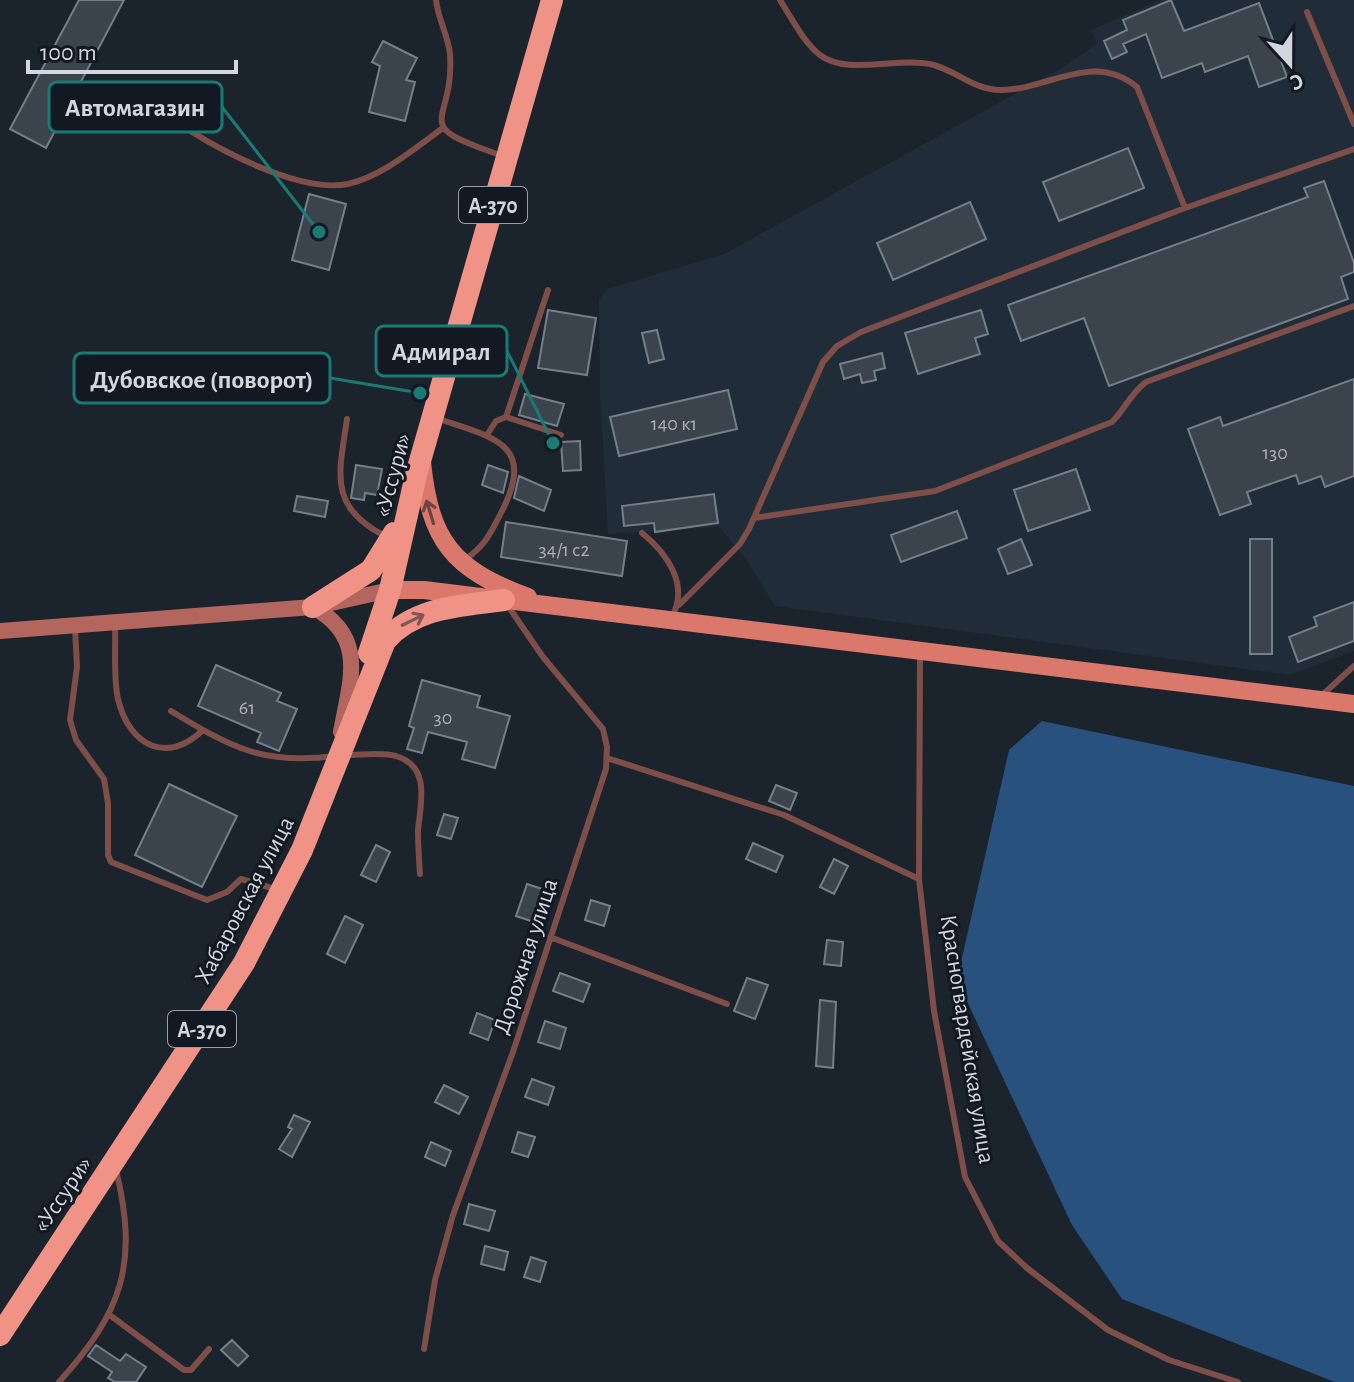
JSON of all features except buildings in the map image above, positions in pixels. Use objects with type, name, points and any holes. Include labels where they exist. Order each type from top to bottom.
[{"type":"highway","name":"«Уссури»","points":[[347,732],[390,590],[419,466],[552,0]]},
{"type":"highway","points":[[313,607],[371,570],[391,539],[419,466]]},
{"type":"highway","points":[[347,732],[377,658],[393,632],[441,609],[504,600]]},
{"type":"highway","name":"Хабаровская улица","points":[[114,1162],[244,963],[282,892],[320,807],[347,732]]},
{"type":"highway","name":"«Уссури»","points":[[0,1335],[114,1162]]},
{"type":"main road","points":[[419,466],[432,520],[447,548],[461,562],[513,592],[553,606]]},
{"type":"main road","points":[[390,590],[424,590],[1354,704]]},
{"type":"street","points":[[0,631],[313,607],[390,590]]},
{"type":"street","points":[[313,607],[334,619],[349,646],[350,690],[338,755]]},
{"type":"lane","points":[[436,0],[450,56],[440,112],[443,128],[451,139],[506,157]]},
{"type":"lane","points":[[780,0],[817,53],[832,63],[934,65],[980,87],[999,91],[1102,69],[1126,79],[1137,87],[1185,208]]},
{"type":"lane","points":[[1307,12],[1354,124]]},
{"type":"lane","points":[[192,132],[233,156],[330,185],[349,183],[372,174],[443,128]]},
{"type":"lane","points":[[669,622],[679,605],[740,544],[823,362],[837,346],[861,332],[1185,208],[1354,149]]},
{"type":"lane","points":[[506,417],[548,290]]},
{"type":"lane","points":[[754,518],[935,491],[1112,422],[1126,408],[1133,392],[1146,382],[1354,306]]},
{"type":"lane","points":[[435,417],[487,435],[510,453],[517,475],[487,540],[461,562]]},
{"type":"lane","points":[[487,435],[496,421],[506,417],[561,435]]},
{"type":"lane","points":[[347,419],[340,464],[344,499],[358,521],[391,539]]},
{"type":"lane","points":[[642,533],[667,558],[677,578],[679,605]]},
{"type":"lane","points":[[504,600],[543,657],[603,729],[607,758],[784,815],[919,879]]},
{"type":"lane","points":[[115,621],[117,688],[129,725],[151,745],[169,751],[190,743],[203,730]]},
{"type":"lane","points":[[74,625],[77,667],[70,720],[76,740],[104,779],[108,803],[108,855],[111,862],[207,900],[215,899],[245,878],[282,892]]},
{"type":"lane","name":"Красногвардейская улица","points":[[920,652],[919,879],[934,1011],[965,1177],[998,1241],[1027,1268],[1108,1330],[1169,1360],[1238,1382]]},
{"type":"lane","points":[[1317,699],[1354,666]]},
{"type":"lane","points":[[171,711],[203,730],[269,759],[396,756],[410,763],[423,790],[418,829],[420,874]]},
{"type":"lane","name":"Дорожная улица","points":[[424,1349],[435,1280],[453,1215],[513,1052],[607,758]]},
{"type":"lane","points":[[550,937],[727,1004]]},
{"type":"lane","points":[[59,1382],[111,1316],[126,1250],[122,1192],[114,1162]]},
{"type":"lane","points":[[111,1316],[184,1370],[191,1370],[209,1349]]},
{"type":"shaded area","points":[[1160,0],[1354,0],[1354,651],[1290,675],[775,606],[743,555],[719,527],[608,534],[600,391],[599,299],[607,289],[724,254],[1060,69],[1097,44],[1091,30]]},
{"type":"shaded area","points":[[1042,721],[1354,786],[1354,1382],[1335,1382],[1122,1299],[1072,1225],[957,980],[1009,750]]},
{"type":"place","name":"Автомагазин","points":[[319,232]]},
{"type":"place","name":"Дубовское (поворот)","points":[[420,393]]},
{"type":"place","name":"Адмирал","points":[[553,443]]}]
